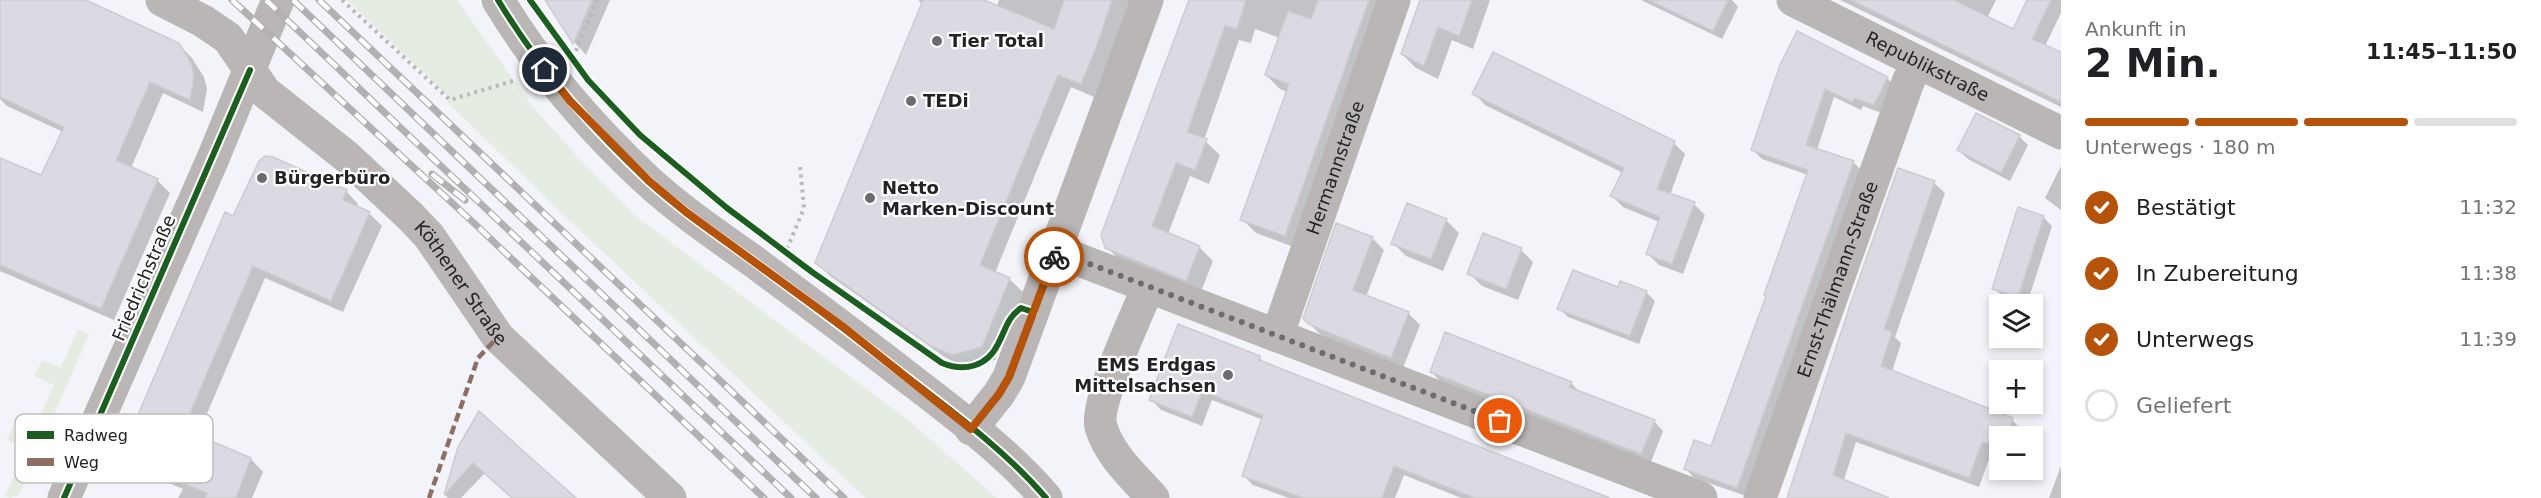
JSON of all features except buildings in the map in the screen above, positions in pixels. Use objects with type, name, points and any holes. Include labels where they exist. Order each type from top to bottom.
[{"type":"street","name":"Köthener Straße","points":[[162,0],[203,21],[228,38],[265,92],[347,157],[411,217],[429,236],[498,337],[670,498]]},
{"type":"street","name":"Friedrichstraße","points":[[101,414],[250,70],[278,0]]},
{"type":"street","points":[[498,0],[521,37],[570,101],[649,181],[686,212],[851,333],[971,429],[1046,498]]},
{"type":"street","points":[[971,429],[999,394],[1009,377],[1147,0]]},
{"type":"street","name":"Hermannstraße","points":[[1277,336],[1394,0]]},
{"type":"street","name":"Republikstraße","points":[[1793,0],[2061,133]]},
{"type":"street","name":"Ernst-Thälmann-Straße","points":[[1760,498],[1908,82],[1918,62]]},
{"type":"street","points":[[1056,251],[1701,498]]},
{"type":"street","points":[[1148,287],[1106,393],[1100,425],[1114,456],[1153,498]]},
{"type":"street","name":"Friedrichstraße","points":[[64,498],[71,483]]},
{"type":"path","points":[[342,0],[450,100],[519,79]]},
{"type":"path","points":[[572,60],[597,0]]},
{"type":"path","points":[[786,252],[804,208],[800,166]]},
{"type":"shaded area","points":[[347,0],[457,0],[532,106],[637,217],[908,420],[997,498],[865,498],[571,222],[448,103],[448,96]]},
{"type":"shaded area","points":[[78,329],[89,334],[54,414],[41,414],[54,385],[34,376],[42,360],[61,368]]},
{"type":"shaded area","points":[[13,425],[15,426],[15,443],[7,440]]},
{"type":"shaded area","points":[[15,473],[15,483],[24,483],[19,495],[10,498],[5,496]]},
{"type":"railway","points":[[232,0],[476,225],[764,498]]},
{"type":"railway","points":[[266,0],[791,498]]},
{"type":"railway","points":[[293,0],[816,498]]},
{"type":"railway","points":[[319,0],[844,498]]},
{"type":"railway","points":[[432,174],[465,200]]},
{"type":"marked path","points":[[429,498],[478,358],[498,337]]},
{"type":"cycle path","points":[[498,0],[548,73],[567,96],[606,140],[648,181],[686,213],[958,416],[996,448],[1046,498]]},
{"type":"cycle path","points":[[530,0],[588,80],[640,135],[727,208],[812,272],[942,363],[958,367],[974,366],[988,358],[993,352],[1016,312],[1021,308],[1033,312]]},
{"type":"cycle path","points":[[101,414],[250,70]]},
{"type":"cycle path","points":[[64,498],[71,483]]},
{"type":"way so far","points":[[1054,257],[1056,251],[1500,421]]},
{"type":"place","name":"Tier Total","points":[[937,41]]},
{"type":"place","name":"TEDi","points":[[911,101]]},
{"type":"place","name":"Bürgerbüro","points":[[262,178]]},
{"type":"place","name":"Netto Marken-Discount","points":[[870,198]]},
{"type":"place","name":"EMS Erdgas Mittelsachsen","points":[[1228,375]]},
{"type":"route","points":[[545,70],[570,101],[649,181],[686,212],[842,326],[971,429],[999,394],[1009,377],[1054,257]]}]
